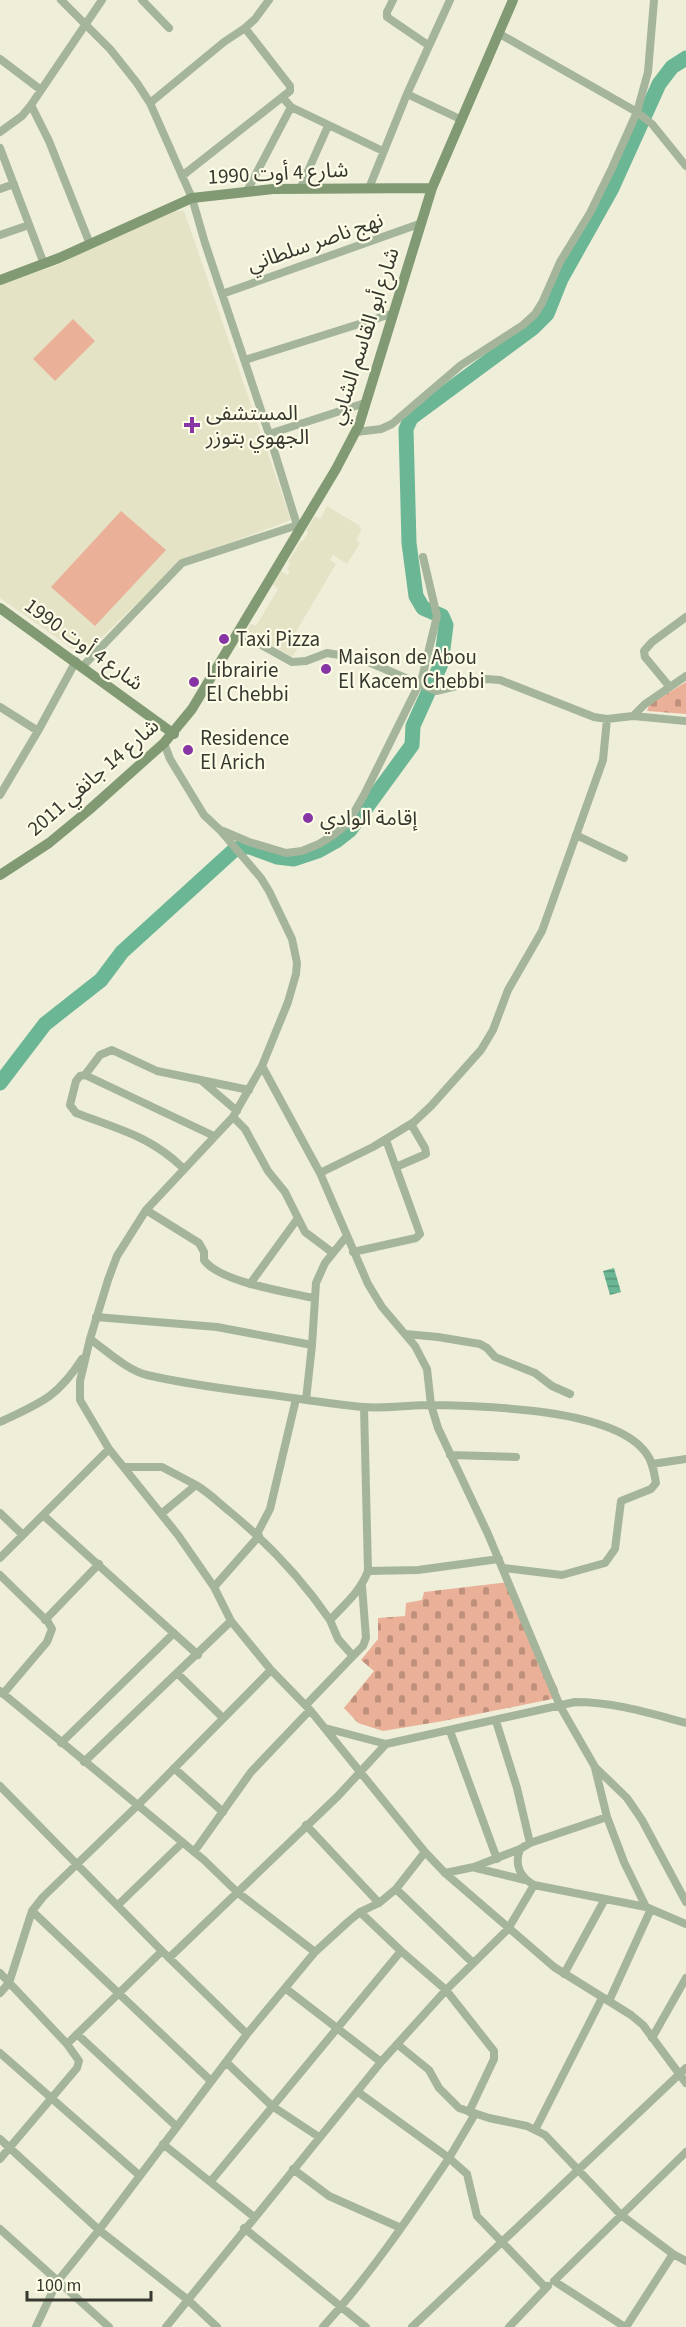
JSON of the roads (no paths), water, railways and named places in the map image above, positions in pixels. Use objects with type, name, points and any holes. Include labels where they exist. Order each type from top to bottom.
[{"type":"main road","name":"شارع أبو القاسم الشابي","points":[[177,730],[238,632],[356,432],[432,188],[513,0]]},
{"type":"main road","name":"شارع 4 أوت 1990","points":[[0,280],[44,264],[192,198],[247,190],[432,188]]},
{"type":"main road","name":"شارع 4 أوت 1990","points":[[0,608],[177,730]]},
{"type":"main road","name":"شارع 14 جانفي 2011","points":[[3,870],[49,843],[177,730]]},
{"type":"street","points":[[1,791],[79,664],[182,563],[300,524],[192,198],[150,103],[117,57],[61,0]]},
{"type":"street","points":[[0,132],[9,127],[31,105],[102,0]]},
{"type":"street","points":[[142,0],[169,28]]},
{"type":"street","points":[[150,103],[224,42],[245,28],[269,0]]},
{"type":"street","points":[[393,0],[387,17],[428,45]]},
{"type":"street","points":[[369,188],[428,45],[450,0]]},
{"type":"street","points":[[356,432],[381,429],[392,424],[461,365],[506,338],[535,314],[560,262],[590,213],[640,114],[648,72],[654,0]]},
{"type":"street","points":[[182,176],[290,91],[290,86],[245,28]]},
{"type":"street","points":[[498,33],[640,114],[652,124],[686,166]]},
{"type":"street","points":[[0,59],[41,90]]},
{"type":"street","points":[[407,94],[460,119]]},
{"type":"street","points":[[283,98],[291,107],[383,150]]},
{"type":"street","points":[[31,105],[49,141],[90,244]]},
{"type":"street","points":[[247,190],[291,107]]},
{"type":"street","points":[[300,189],[328,126]]},
{"type":"street","points":[[0,148],[44,264]]},
{"type":"street","points":[[0,189],[14,184]]},
{"type":"street","name":"نهج ناصر سلطاني","points":[[222,294],[419,224]]},
{"type":"street","points":[[0,235],[29,225]]},
{"type":"street","points":[[245,360],[394,313]]},
{"type":"street","points":[[269,434],[365,403]]},
{"type":"street","points":[[220,830],[286,853],[302,851],[335,834],[348,823],[422,686],[437,616],[423,557]]},
{"type":"street","points":[[669,687],[645,657],[644,651],[652,642],[686,617]]},
{"type":"street","points":[[238,632],[292,662],[306,661],[327,653],[359,658],[436,691],[486,679],[500,680],[570,709],[607,719],[633,716],[686,721]]},
{"type":"street","points":[[633,716],[645,704],[686,676]]},
{"type":"street","points":[[0,707],[38,730]]},
{"type":"street","points":[[320,1173],[386,1140],[411,1124],[471,1064],[494,1030],[504,999],[542,931],[603,760],[607,719]]},
{"type":"street","points":[[164,743],[170,759],[204,815],[220,830],[261,878],[280,911],[292,939],[297,963],[293,987],[262,1066],[235,1114],[146,1210],[117,1256],[86,1353],[80,1381],[80,1400],[109,1449],[161,1514],[214,1587],[231,1621],[271,1670],[308,1707],[425,1852],[508,1929],[564,1974],[637,2020],[686,2083]]},
{"type":"street","points":[[576,835],[624,858]]},
{"type":"street","points":[[183,1168],[164,1150],[149,1141],[76,1113],[71,1108],[76,1081],[80,1076],[85,1075],[100,1055],[112,1050],[158,1071],[249,1090]]},
{"type":"street","points":[[262,1066],[320,1173],[346,1237],[376,1299],[416,1346],[427,1369],[430,1405],[450,1455],[503,1568],[560,1706],[595,1767],[627,1798],[642,1820],[686,1902]]},
{"type":"street","points":[[85,1075],[214,1136]]},
{"type":"street","points":[[201,1080],[235,1114],[268,1171],[285,1192],[309,1235],[333,1253]]},
{"type":"street","points":[[396,1167],[426,1154],[411,1124]]},
{"type":"street","points":[[353,1252],[419,1237],[417,1223],[386,1140]]},
{"type":"street","points":[[146,1210],[199,1243],[208,1266],[250,1284],[314,1298]]},
{"type":"street","points":[[250,1284],[298,1218]]},
{"type":"street","points":[[306,1400],[314,1298],[320,1271],[346,1237]]},
{"type":"street","points":[[96,1317],[217,1327],[312,1345]]},
{"type":"street","points":[[406,1334],[480,1344],[495,1357],[535,1373],[552,1386],[570,1394]]},
{"type":"street","points":[[90,1339],[134,1370],[147,1375],[212,1387],[364,1407],[430,1405],[536,1411],[584,1419],[612,1428],[645,1451],[652,1464],[654,1486],[621,1501],[615,1549],[605,1563],[562,1575],[503,1568]]},
{"type":"street","points":[[0,1422],[46,1400],[59,1390],[86,1353]]},
{"type":"street","points":[[214,1587],[258,1535],[270,1509],[296,1399]]},
{"type":"street","points":[[330,1620],[362,1586],[368,1571],[364,1407]]},
{"type":"street","points":[[0,1558],[109,1449]]},
{"type":"street","points":[[450,1455],[516,1457]]},
{"type":"street","points":[[652,1464],[686,1459]]},
{"type":"street","points":[[124,1467],[162,1467],[196,1485],[258,1535],[286,1562],[310,1591],[330,1620],[338,1639],[353,1656]]},
{"type":"street","points":[[161,1514],[196,1485]]},
{"type":"street","points":[[0,1513],[22,1534]]},
{"type":"street","points":[[43,1515],[198,1655]]},
{"type":"street","points":[[368,1571],[418,1570],[499,1559]]},
{"type":"street","points":[[45,1620],[99,1564]]},
{"type":"street","points":[[0,1575],[52,1629],[51,1635],[2,1693],[194,1852],[237,1892],[315,1952]]},
{"type":"street","points":[[194,1852],[266,1755],[363,1646],[366,1638],[362,1586]]},
{"type":"street","points":[[84,1762],[231,1621]]},
{"type":"street","points":[[61,1743],[174,1633]]},
{"type":"street","points":[[0,1993],[9,1983],[32,1911],[76,1863],[138,1805],[271,1670]]},
{"type":"street","points":[[177,1674],[222,1718]]},
{"type":"street","points":[[325,1728],[386,1744],[575,1702],[595,1702],[627,1707],[686,1723]]},
{"type":"street","points":[[496,1721],[517,1788],[530,1843]]},
{"type":"street","points":[[450,1731],[497,1859]]},
{"type":"street","points":[[170,1959],[361,1772],[386,1744]]},
{"type":"street","points":[[595,1767],[607,1817],[624,1862],[648,1908]]},
{"type":"street","points":[[174,1768],[223,1812]]},
{"type":"street","points":[[0,1786],[247,2034]]},
{"type":"street","points":[[445,1873],[474,1868],[530,1843],[607,1817]]},
{"type":"street","points":[[306,1825],[380,1903]]},
{"type":"street","points":[[118,1905],[182,1842]]},
{"type":"street","points":[[520,1849],[518,1863],[525,1880]]},
{"type":"street","points":[[36,2327],[57,2282],[247,2034],[315,1952],[360,1912],[380,1903],[396,1889],[425,1852]]},
{"type":"street","points":[[474,1868],[525,1880],[534,1885],[648,1908],[686,1924]]},
{"type":"street","points":[[166,2327],[244,2228],[381,2062],[446,1990],[508,1929],[534,1885]]},
{"type":"street","points":[[396,1889],[473,1963]]},
{"type":"street","points":[[564,1974],[605,1899]]},
{"type":"street","points":[[535,2130],[605,2000],[648,1908]]},
{"type":"street","points":[[32,1911],[211,2081]]},
{"type":"street","points":[[322,2327],[341,2307],[401,2228],[449,2158],[472,2113],[494,2059],[494,2051],[446,1990],[360,1912]]},
{"type":"street","points":[[67,2044],[162,1951]]},
{"type":"street","points":[[211,2181],[401,1951]]},
{"type":"street","points":[[0,1973],[67,2044],[79,2061],[76,2068],[0,2159]]},
{"type":"street","points":[[652,2038],[686,1978]]},
{"type":"street","points":[[285,1988],[381,2062]]},
{"type":"street","points":[[77,2034],[176,2126]]},
{"type":"street","points":[[397,2044],[429,2070],[447,2097],[459,2108],[545,2135],[621,2214],[686,2261]]},
{"type":"street","points":[[0,2053],[139,2175]]},
{"type":"street","points":[[226,2062],[272,2106],[319,2137]]},
{"type":"street","points":[[412,2327],[686,2068]]},
{"type":"street","points":[[358,2092],[449,2158],[467,2174],[477,2216],[546,2288]]},
{"type":"street","points":[[0,2139],[99,2230],[188,2300],[217,2327]]},
{"type":"street","points":[[163,2144],[254,2217]]},
{"type":"street","points":[[509,2327],[686,2152]]},
{"type":"street","points":[[293,2169],[329,2196],[401,2228]]},
{"type":"street","points":[[244,2228],[366,2327]]},
{"type":"street","points":[[0,2229],[109,2327]]},
{"type":"street","points":[[554,2281],[625,2327],[674,2254]]},
{"type":"waterway","points":[[0,1083],[45,1024],[101,980],[122,952],[233,851],[241,847],[250,847],[277,857],[294,859],[318,851],[336,841],[350,830],[412,745],[413,726],[441,664],[446,625],[442,616],[423,608],[416,596],[409,543],[406,429],[411,418],[533,328],[547,314],[561,279],[612,188],[659,84],[672,67],[686,58]]},
{"type":"place","name":"المستشفى الجهوي بتوزر","points":[[192,425]]},
{"type":"place","name":"Taxi Pizza","points":[[224,639]]},
{"type":"place","name":"Maison de Abou El Kacem Chebbi","points":[[326,669]]},
{"type":"place","name":"Librairie El Chebbi","points":[[194,682]]},
{"type":"place","name":"Residence El Arich","points":[[188,750]]},
{"type":"place","name":"إقامة الوادي","points":[[308,818]]}]
